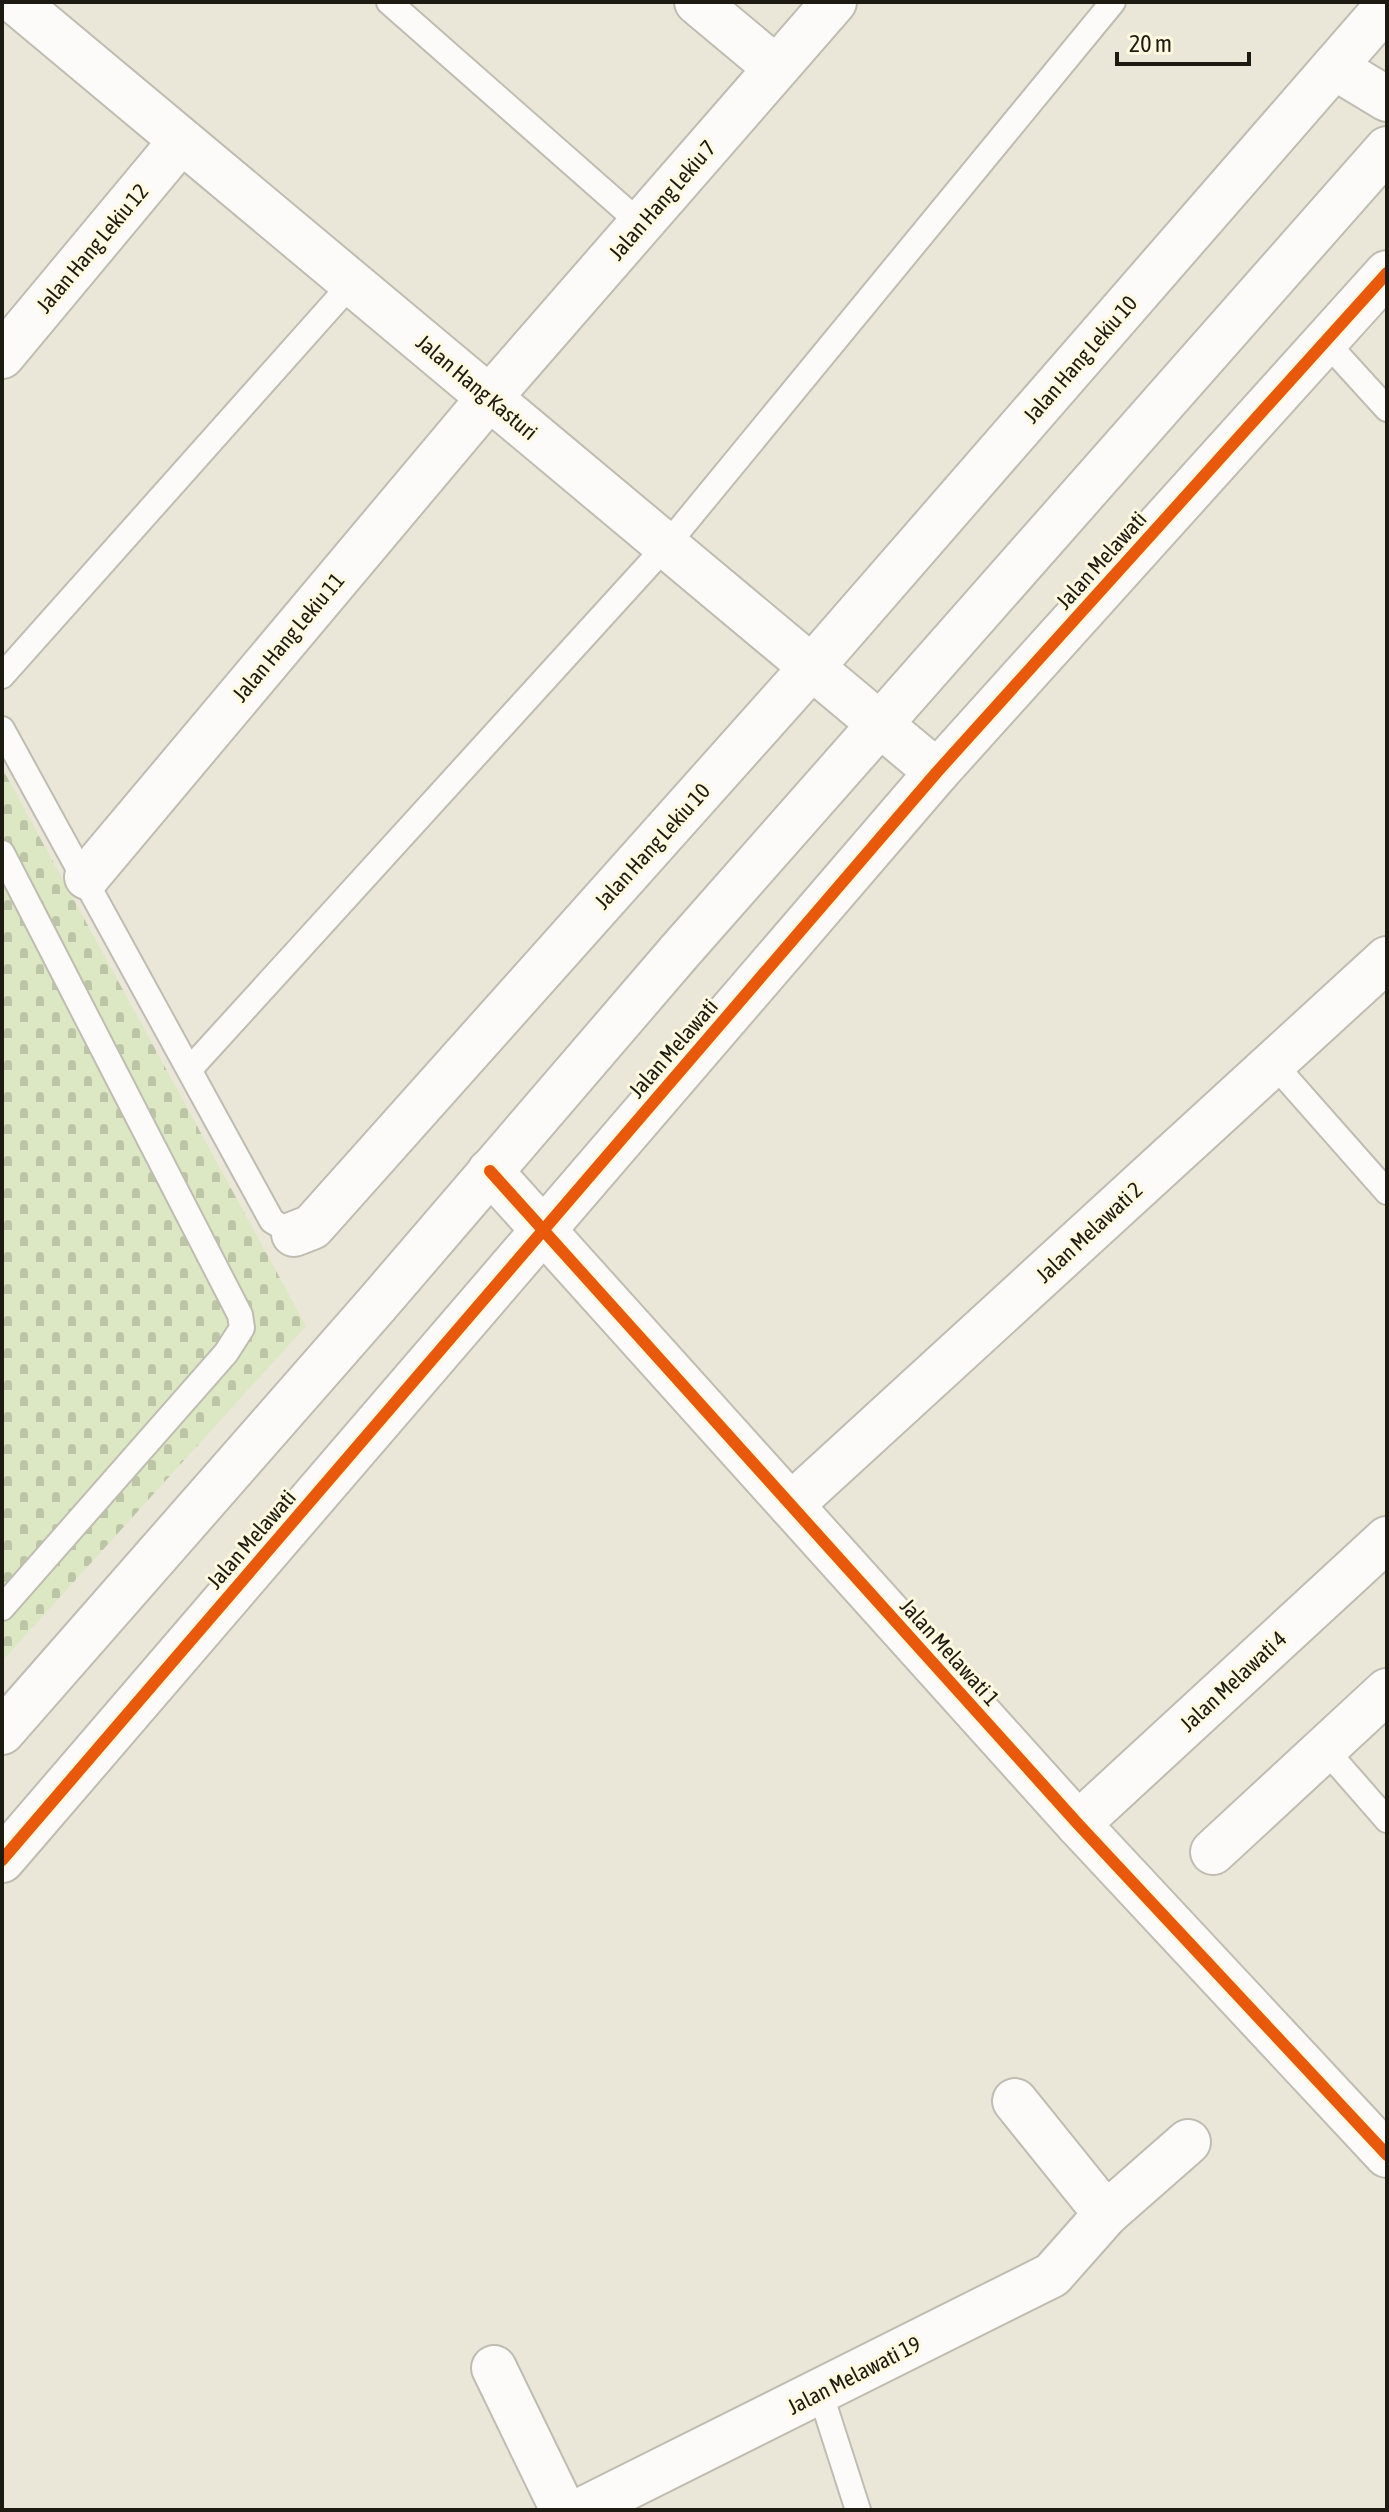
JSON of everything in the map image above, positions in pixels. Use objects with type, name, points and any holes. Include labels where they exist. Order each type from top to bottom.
[{"type":"street","name":"Jalan Hang Kasturi","points":[[16,2],[937,772]]},
{"type":"street","points":[[697,2],[776,68]]},
{"type":"street","name":"Jalan Hang Lekiu 7","points":[[490,397],[834,2]]},
{"type":"street","name":"Jalan Hang Lekiu 10","points":[[294,1234],[312,1227],[811,668],[1387,6]]},
{"type":"street","points":[[1334,67],[1387,99]]},
{"type":"street","name":"Jalan Hang Lekiu 12","points":[[2,356],[181,141]]},
{"type":"street","points":[[2,1732],[1387,149]]},
{"type":"street","name":"Jalan Melawati","points":[[2,1860],[937,772],[1387,273]]},
{"type":"street","name":"Jalan Hang Lekiu 11","points":[[87,877],[490,397]]},
{"type":"street","name":"Jalan Melawati 2","points":[[791,1505],[1387,959]]},
{"type":"street","name":"Jalan Melawati 1","points":[[490,1171],[1078,1824],[1387,2155]]},
{"type":"street","name":"Jalan Melawati 4","points":[[1078,1824],[1387,1539]]},
{"type":"street","points":[[1213,1852],[1387,1691]]},
{"type":"street","points":[[1015,2101],[1106,2214]]},
{"type":"street","name":"Jalan Melawati 19","points":[[582,2510],[1052,2275],[1106,2214],[1188,2142]]},
{"type":"street","points":[[494,2368],[563,2510]]},
{"type":"lane","points":[[389,2],[641,224]]},
{"type":"lane","points":[[190,1069],[666,546],[1113,2]]},
{"type":"lane","points":[[2,676],[352,283]]},
{"type":"lane","points":[[1325,341],[1387,409]]},
{"type":"lane","name":"Jalan Hang Lekiu 10","points":[[2,729],[87,877],[272,1221],[294,1234]]},
{"type":"lane","points":[[2,853],[240,1315],[242,1328],[226,1353],[2,1608]]},
{"type":"lane","points":[[1273,1063],[1387,1192]]},
{"type":"lane","points":[[1324,1748],[1387,1820]]},
{"type":"lane","points":[[820,2392],[858,2510]]},
{"type":"green space","points":[[2,768],[306,1326],[2,1661]]},
{"type":"cycle path","points":[[2,1860],[937,772],[1387,273]]},
{"type":"cycle path","points":[[490,1171],[1078,1824],[1387,2155]]}]
